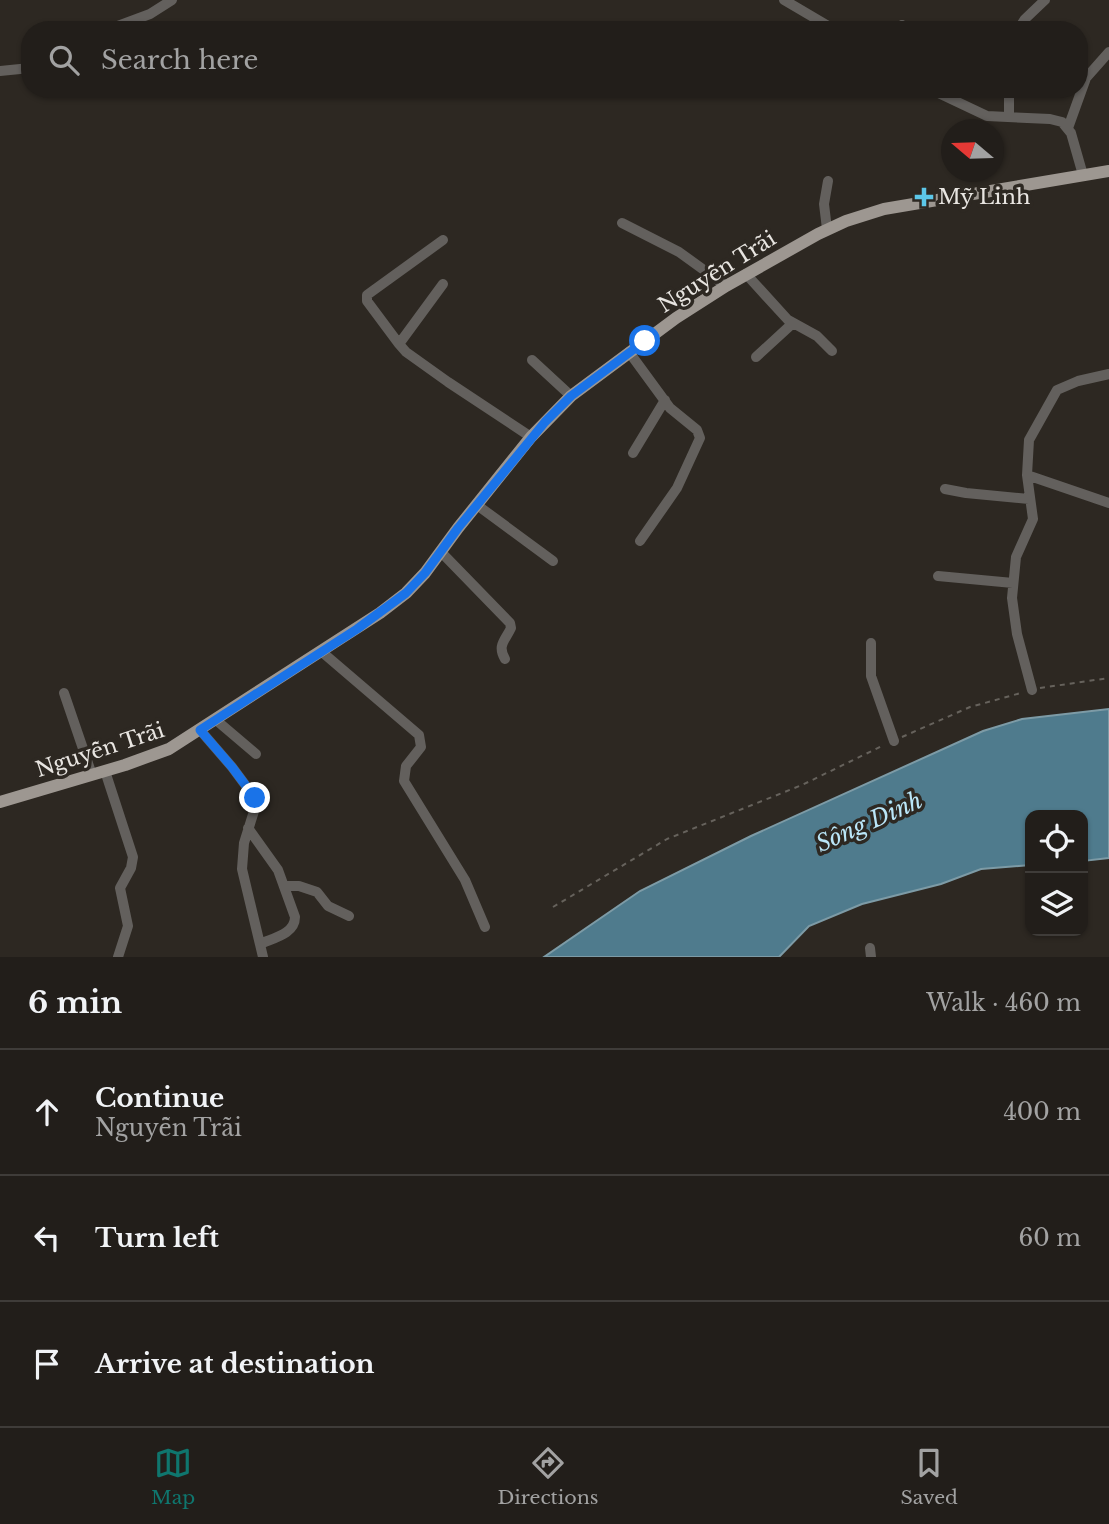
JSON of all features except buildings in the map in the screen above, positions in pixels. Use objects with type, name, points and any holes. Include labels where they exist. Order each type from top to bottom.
[{"type":"main road","name":"Nguyễn Trãi","points":[[0,802],[159,754],[322,652],[397,601],[425,573],[531,437],[571,396],[629,352],[746,274],[827,229],[853,219],[912,203],[1109,171]]},
{"type":"street","points":[[131,21],[150,14],[172,0]]},
{"type":"street","points":[[784,0],[820,21]]},
{"type":"street","points":[[1024,21],[1045,0]]},
{"type":"street","points":[[1088,76],[1109,52]]},
{"type":"street","points":[[0,71],[21,69]]},
{"type":"street","points":[[949,98],[987,116],[1062,122],[1068,128],[1083,175]]},
{"type":"street","points":[[1009,98],[1009,117]]},
{"type":"street","points":[[1068,128],[1079,98]]},
{"type":"street","points":[[827,229],[824,204],[828,181]]},
{"type":"street","points":[[622,223],[679,251],[726,286]]},
{"type":"street","points":[[443,240],[367,295],[367,301],[406,352],[531,437]]},
{"type":"street","points":[[746,274],[793,323],[817,336],[832,351]]},
{"type":"street","points":[[400,344],[443,284]]},
{"type":"street","points":[[756,357],[793,323]]},
{"type":"street","points":[[629,352],[678,416],[697,430],[700,442],[677,488],[640,541]]},
{"type":"street","points":[[533,360],[571,396]]},
{"type":"street","points":[[1032,690],[1015,624],[1013,583],[1016,557],[1033,520],[1027,475],[1031,434],[1057,390],[1068,384],[1109,374]]},
{"type":"street","points":[[634,453],[665,400]]},
{"type":"street","points":[[1027,475],[1109,503]]},
{"type":"street","points":[[945,489],[1029,499]]},
{"type":"street","points":[[477,505],[553,561]]},
{"type":"street","points":[[441,552],[510,623],[511,628],[500,646],[505,659]]},
{"type":"street","points":[[938,576],[1013,583]]},
{"type":"street","points":[[871,643],[872,676],[894,741]]},
{"type":"street","points":[[322,652],[419,735],[421,747],[406,766],[404,780],[465,880],[485,927]]},
{"type":"street","points":[[64,693],[92,775]]},
{"type":"street","points":[[216,720],[256,754]]},
{"type":"street","points":[[200,730],[255,798],[255,808],[242,856],[242,869],[263,957]]},
{"type":"street","points":[[106,771],[133,857],[120,888],[128,926],[118,957]]},
{"type":"street","points":[[248,828],[278,870],[295,923],[290,930],[260,944]]},
{"type":"street","points":[[285,886],[299,886],[317,892],[328,906],[349,916]]},
{"type":"path","points":[[553,907],[667,839],[802,785],[971,707],[1032,690],[1109,678]]},
{"type":"water","name":"Sông Dinh","points":[[1109,709],[1109,858],[1088,860],[1088,810],[1025,810],[1025,865],[981,869],[941,884],[862,904],[809,926],[779,957],[544,957],[640,891],[751,836],[983,731],[1022,719]]},
{"type":"place","name":"Mỹ Linh","points":[[924,197]]},
{"type":"route","points":[[255,798],[200,730],[397,601],[425,573],[458,528],[545,422],[571,396],[645,341]]}]
